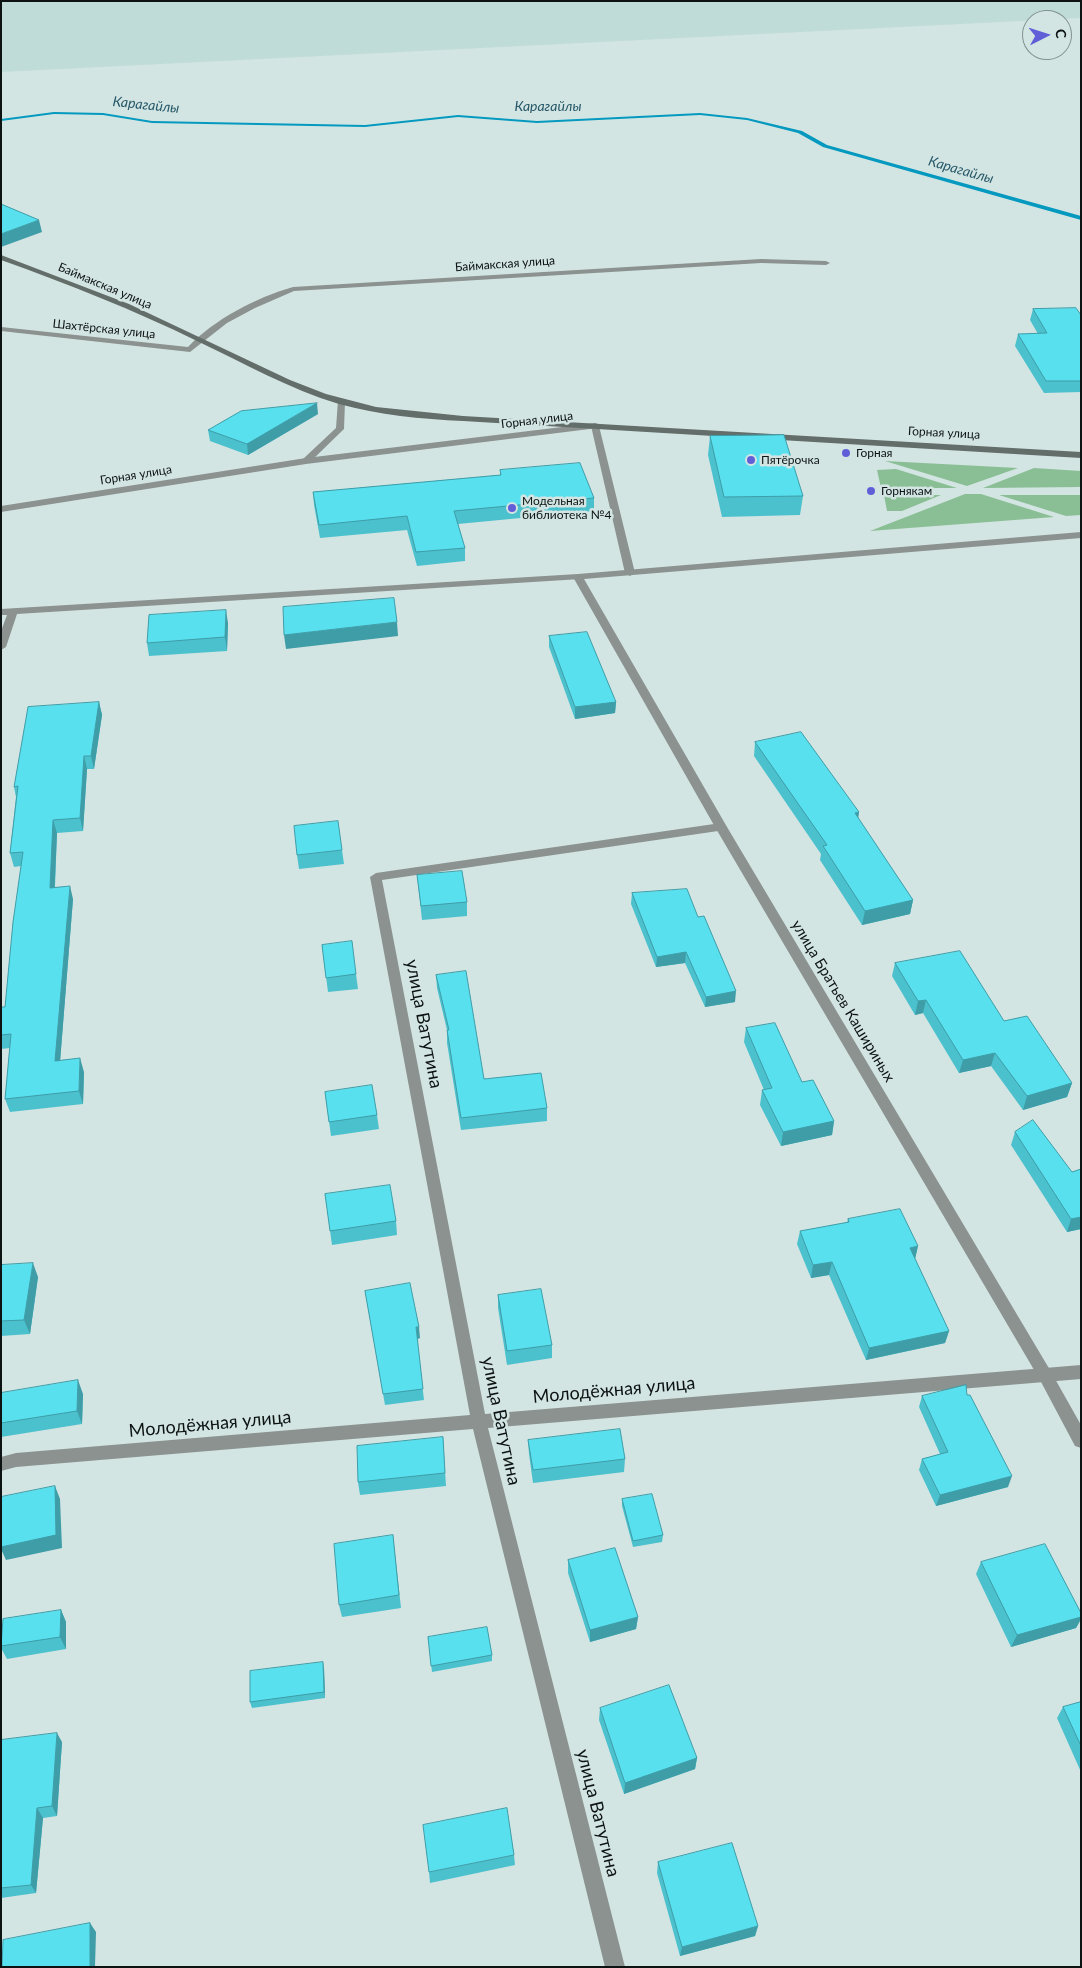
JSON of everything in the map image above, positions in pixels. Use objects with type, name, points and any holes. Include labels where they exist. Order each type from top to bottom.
[{"type":"main road","name":"Баймакская улица","points":[[1,256],[104,296],[279,378],[341,402],[395,414],[596,426]]},
{"type":"main road","name":"Горная улица","points":[[596,426],[1081,455]]},
{"type":"street","name":"Баймакская улица","points":[[199,339],[254,305],[294,289],[762,261],[826,262]]},
{"type":"street","name":"Шахтёрская улица","points":[[1,329],[190,350],[199,339]]},
{"type":"street","points":[[306,461],[340,430],[341,402]]},
{"type":"street","points":[[596,426],[630,573]]},
{"type":"street","name":"Горная улица","points":[[1,509],[306,461],[596,426]]},
{"type":"street","points":[[1,612],[578,577],[1081,535]]},
{"type":"street","name":"улица Братьев Кашириных","points":[[578,577],[720,827],[1045,1375],[1081,1441]]},
{"type":"street","points":[[1,647],[13,611]]},
{"type":"street","name":"улица Ватутина","points":[[616,1967],[479,1422],[376,877],[720,827]]},
{"type":"street","name":"Молодёжная улица","points":[[1,1464],[26,1459],[1081,1372]]},
{"type":"shaded area","points":[[1,1],[1081,1],[1081,18],[1072,18],[1072,10],[1022,10],[1022,21],[1,72]]},
{"type":"green space","points":[[885,461],[1018,468],[967,486]]},
{"type":"green space","points":[[1034,468],[1081,471],[1081,487],[983,488]]},
{"type":"green space","points":[[896,469],[957,488],[881,488],[877,470]]},
{"type":"green space","points":[[965,494],[981,494],[1054,517],[870,531]]},
{"type":"green space","points":[[884,495],[941,495],[902,511],[887,511]]},
{"type":"green space","points":[[999,495],[1081,495],[1081,515],[1066,516]]},
{"type":"building","points":[[1,204],[39,220],[1,234]]},
{"type":"building","points":[[1076,308],[1081,315],[1081,381],[1046,381],[1018,334],[1047,333],[1033,309]]},
{"type":"building","points":[[317,403],[247,444],[208,430],[241,411]]},
{"type":"building","points":[[784,435],[803,496],[724,497],[710,436]]},
{"type":"building","points":[[580,463],[594,498],[454,511],[465,548],[416,552],[407,516],[319,525],[313,492],[501,475],[500,470]]},
{"type":"building","points":[[394,598],[397,622],[284,635],[283,607]]},
{"type":"building","points":[[226,610],[225,637],[147,643],[149,615]]},
{"type":"building","points":[[587,632],[616,702],[575,707],[549,636]]},
{"type":"building","points":[[99,702],[91,756],[84,756],[80,818],[53,820],[50,888],[70,886],[55,1061],[80,1058],[79,1091],[5,1099],[11,1034],[1,1035],[1,1007],[5,1007],[13,922],[23,852],[10,853],[18,786],[14,787],[28,707]]},
{"type":"building","points":[[801,732],[859,812],[855,813],[913,900],[865,911],[823,846],[827,845],[755,742]]},
{"type":"building","points":[[338,821],[342,850],[297,855],[294,826]]},
{"type":"building","points":[[462,871],[467,902],[421,906],[417,875]]},
{"type":"building","points":[[687,889],[698,917],[704,916],[736,991],[706,997],[686,952],[657,957],[632,893]]},
{"type":"building","points":[[352,941],[356,974],[326,978],[322,945]]},
{"type":"building","points":[[960,951],[1004,1021],[1027,1016],[1072,1083],[1027,1096],[995,1053],[963,1060],[926,1000],[918,1001],[895,963]]},
{"type":"building","points":[[466,971],[484,1079],[541,1073],[547,1108],[461,1118],[447,1030],[449,1030],[436,975]]},
{"type":"building","points":[[775,1023],[802,1082],[813,1080],[834,1121],[783,1132],[762,1090],[772,1088],[746,1028]]},
{"type":"building","points":[[372,1085],[377,1115],[329,1122],[325,1092]]},
{"type":"building","points":[[1033,1120],[1072,1172],[1081,1169],[1081,1217],[1071,1219],[1015,1132]]},
{"type":"building","points":[[390,1185],[396,1221],[330,1231],[325,1194]]},
{"type":"building","points":[[900,1209],[918,1246],[910,1248],[949,1331],[869,1348],[832,1262],[813,1265],[800,1231],[849,1222],[848,1219]]},
{"type":"building","points":[[33,1263],[24,1320],[1,1321],[1,1265]]},
{"type":"building","points":[[410,1283],[419,1327],[416,1327],[423,1389],[383,1394],[365,1291]]},
{"type":"building","points":[[541,1289],[552,1345],[507,1351],[498,1295]]},
{"type":"building","points":[[78,1380],[77,1411],[1,1423],[1,1393]]},
{"type":"building","points":[[966,1385],[967,1395],[970,1395],[1012,1476],[940,1495],[922,1459],[948,1452],[922,1396]]},
{"type":"building","points":[[620,1429],[625,1459],[533,1470],[528,1440]]},
{"type":"building","points":[[443,1437],[445,1473],[358,1482],[357,1446]]},
{"type":"building","points":[[55,1486],[56,1535],[1,1547],[1,1497]]},
{"type":"building","points":[[652,1494],[663,1535],[633,1541],[622,1499]]},
{"type":"building","points":[[393,1535],[399,1595],[339,1605],[334,1544]]},
{"type":"building","points":[[1045,1544],[1081,1613],[1081,1617],[1017,1635],[981,1562]]},
{"type":"building","points":[[615,1548],[638,1617],[590,1630],[568,1560]]},
{"type":"building","points":[[61,1610],[60,1637],[1,1646],[3,1619]]},
{"type":"building","points":[[487,1627],[492,1655],[431,1666],[428,1637]]},
{"type":"building","points":[[323,1662],[324,1692],[250,1702],[250,1671]]},
{"type":"building","points":[[669,1685],[697,1758],[625,1783],[600,1708]]},
{"type":"building","points":[[1081,1702],[1081,1746],[1063,1707]]},
{"type":"building","points":[[57,1733],[52,1806],[37,1808],[31,1885],[1,1888],[1,1740]]},
{"type":"building","points":[[507,1808],[514,1855],[429,1872],[423,1825]]},
{"type":"building","points":[[732,1843],[758,1926],[682,1947],[658,1862]]},
{"type":"building","points":[[90,1923],[90,1967],[2,1967],[3,1940]]},
{"type":"waterway","name":"Карагайлы","points":[[1,120],[54,113],[103,114],[152,122],[365,126],[458,116],[537,122],[700,114],[747,119],[800,132],[825,146],[1081,218]]},
{"type":"place","name":"Горная","points":[[846,453]]},
{"type":"place","name":"Пятёрочка","points":[[751,460]]},
{"type":"place","name":"Горнякам","points":[[871,491]]},
{"type":"place","name":"Модельная библиотека №4","points":[[512,508]]}]
